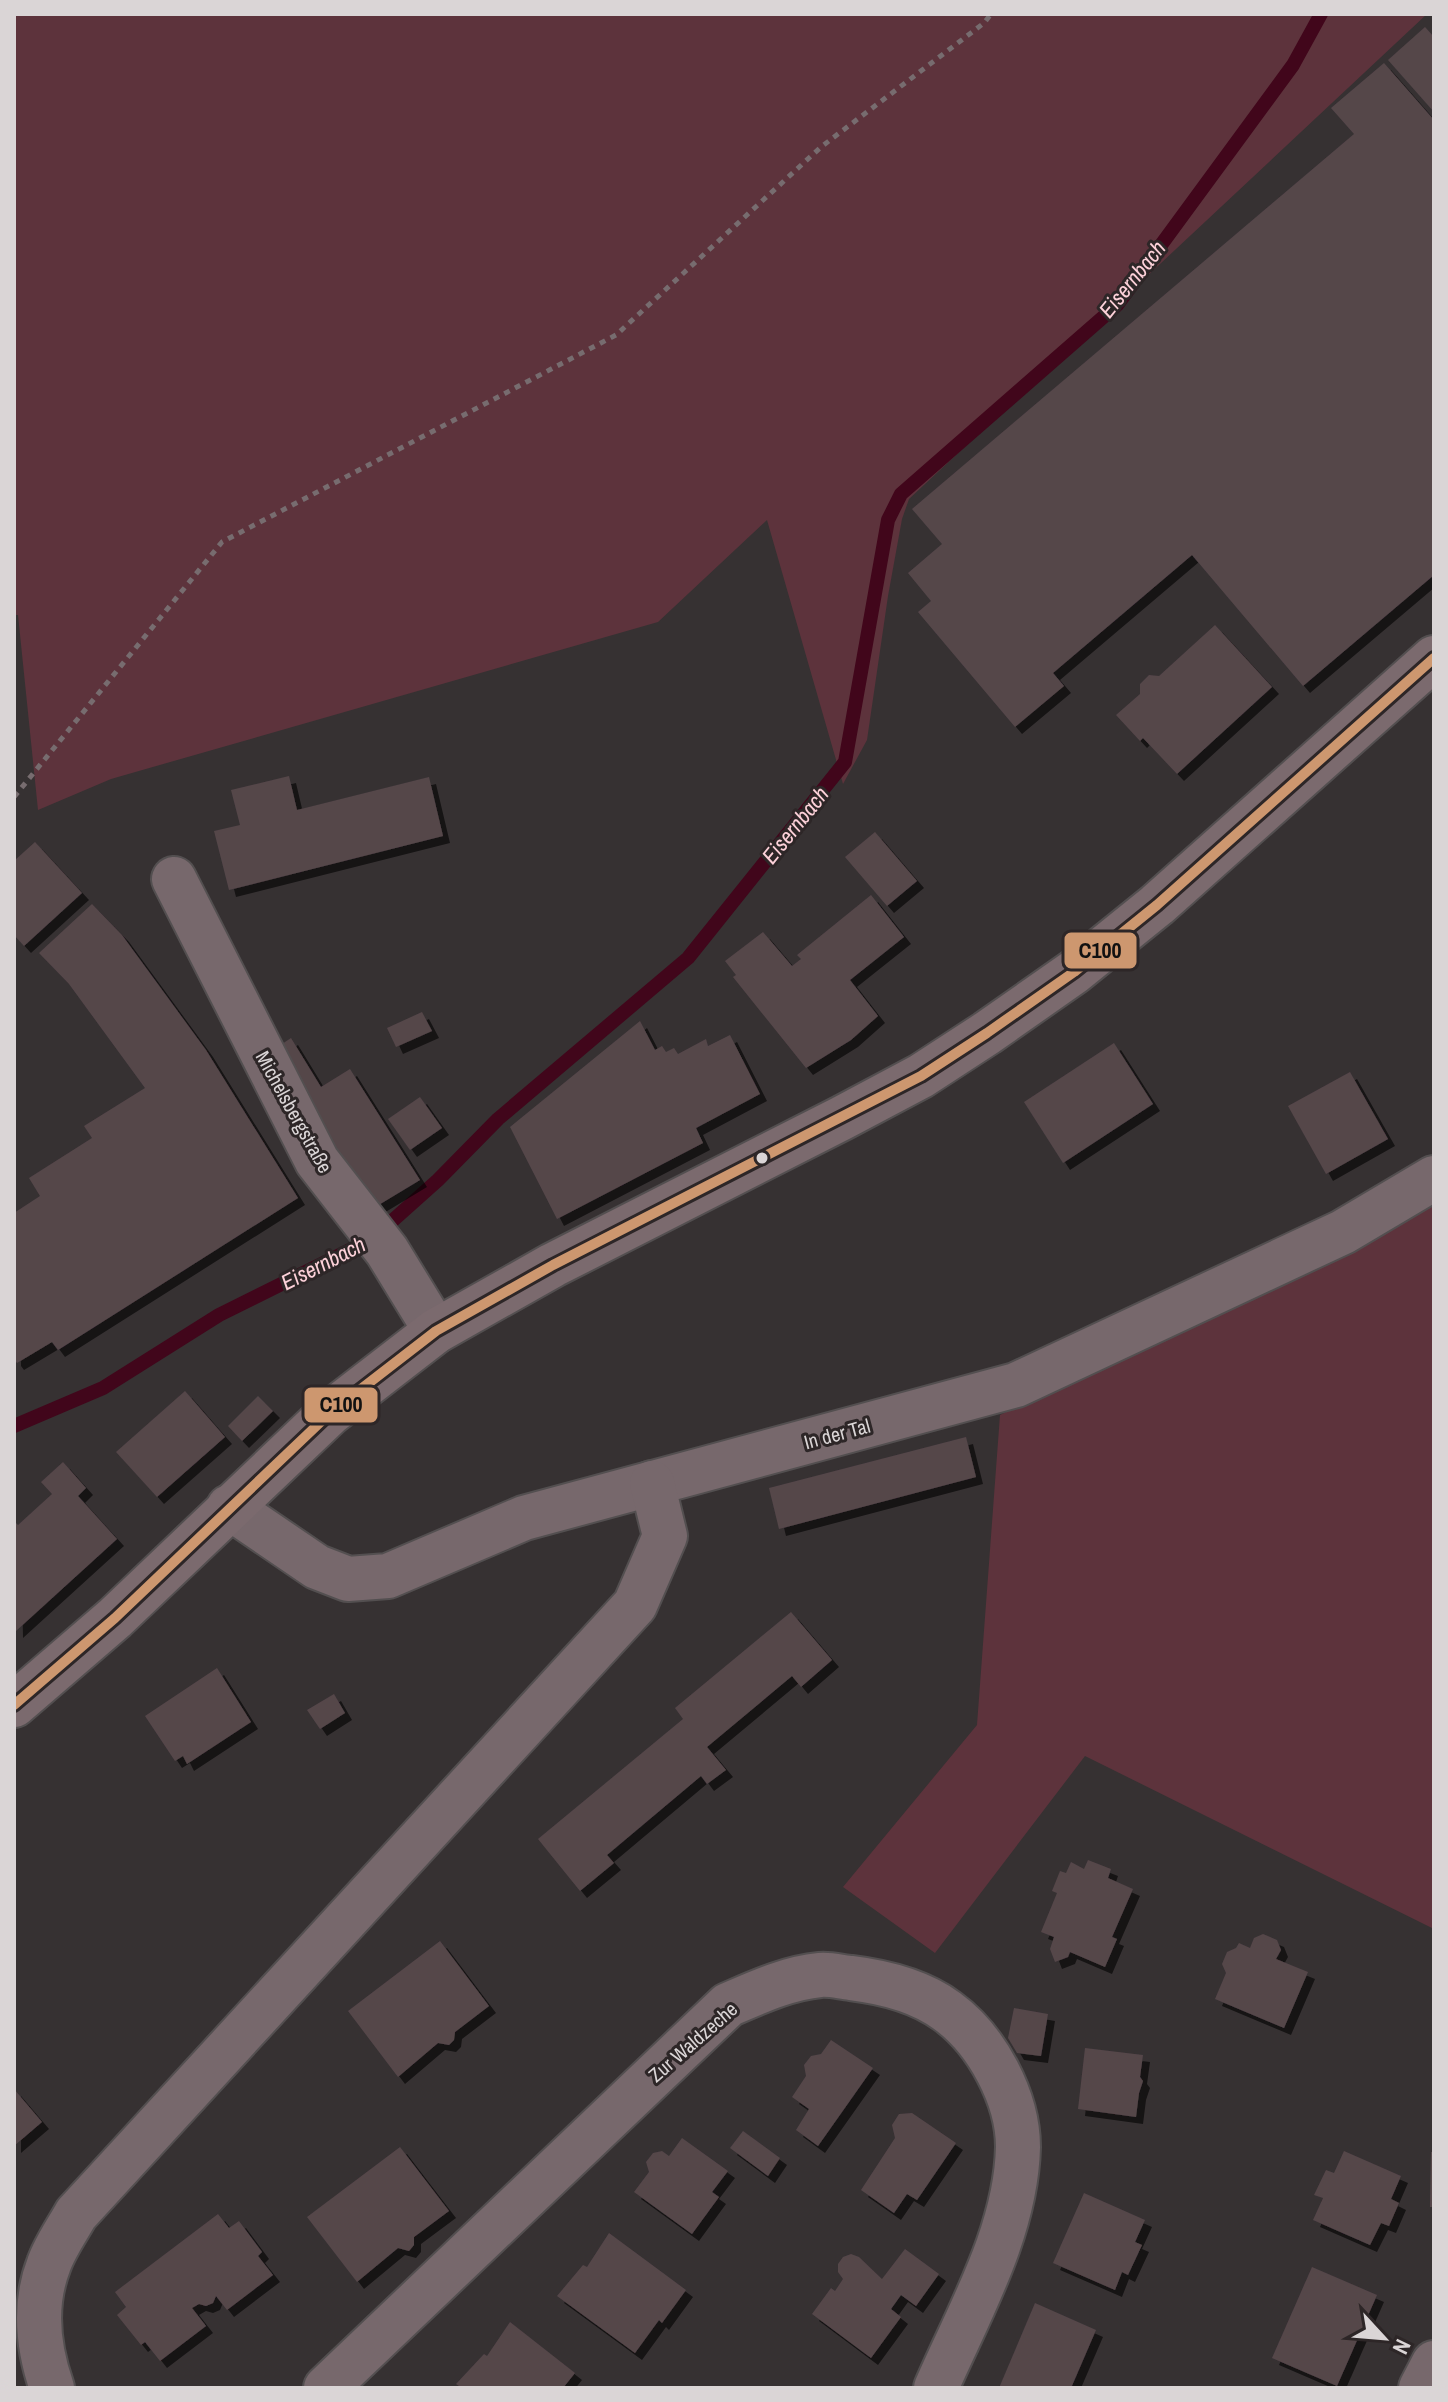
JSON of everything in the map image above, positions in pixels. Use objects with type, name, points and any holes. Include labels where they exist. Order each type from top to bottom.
[{"type":"main road","points":[[14,1705],[115,1618],[330,1413],[436,1331],[553,1265],[921,1076],[987,1033],[1074,972],[1157,905],[1434,658]]},
{"type":"street","name":"Michelsbergstraße","points":[[174,879],[317,1161],[377,1239],[436,1331]]},
{"type":"street","name":"In der Tal","points":[[229,1507],[317,1567],[348,1579],[388,1576],[524,1518],[1016,1385],[1343,1232],[1434,1178]]},
{"type":"street","points":[[52,2388],[40,2353],[38,2314],[48,2264],[76,2214],[635,1605],[665,1536],[652,1483]]},
{"type":"street","name":"Zur Waldzeche","points":[[326,2388],[728,2005],[774,1985],[822,1974],[872,1980],[917,1994],[947,2011],[965,2027],[1002,2074],[1012,2110],[1018,2146],[1001,2237],[936,2388]]},
{"type":"street","points":[[1421,2388],[1434,2363]]},
{"type":"path","points":[[14,797],[222,542],[616,335],[821,147],[984,23],[991,14]]},
{"type":"shaded area","points":[[14,14],[1427,14],[909,499],[902,519],[888,596],[867,740],[843,784],[767,520],[658,622],[111,779],[38,810],[18,615],[14,615]]},
{"type":"shaded area","points":[[1434,1201],[1434,1929],[1085,1756],[935,1953],[843,1887],[977,1725],[1000,1415]]},
{"type":"building","points":[[1425,27],[1434,37],[1434,112],[1388,60]]},
{"type":"building","points":[[1384,63],[1434,120],[1434,575],[1303,686],[1192,555],[1053,673],[1064,686],[1015,727],[918,612],[931,601],[908,573],[942,544],[912,509],[1354,134],[1331,108]]},
{"type":"building","points":[[1215,625],[1272,687],[1177,774],[1116,715],[1140,694],[1140,684],[1149,675],[1159,676]]},
{"type":"building","points":[[289,776],[297,810],[429,777],[443,836],[229,890],[214,831],[240,825],[231,790]]},
{"type":"building","points":[[875,832],[917,881],[887,906],[845,857]]},
{"type":"building","points":[[35,842],[82,893],[24,946],[14,935],[14,861]]},
{"type":"building","points":[[871,895],[904,937],[850,980],[878,1016],[851,1040],[806,1068],[733,977],[736,975],[725,961],[763,932],[792,966],[801,959],[797,955]]},
{"type":"building","points":[[92,904],[122,935],[206,1050],[298,1198],[58,1350],[52,1342],[17,1363],[14,1359],[14,1213],[40,1196],[29,1178],[92,1138],[84,1126],[145,1088],[69,984],[39,953]]},
{"type":"building","points":[[422,1012],[432,1031],[396,1047],[387,1028]]},
{"type":"building","points":[[640,1021],[655,1050],[662,1046],[666,1052],[674,1048],[678,1054],[706,1039],[708,1046],[730,1035],[760,1094],[696,1128],[703,1143],[557,1219],[510,1127]]},
{"type":"building","points":[[291,1038],[321,1087],[350,1069],[420,1180],[372,1209],[273,1050]]},
{"type":"building","points":[[1114,1043],[1153,1104],[1063,1163],[1024,1102]]},
{"type":"building","points":[[1350,1072],[1388,1139],[1326,1174],[1288,1106]]},
{"type":"building","points":[[420,1097],[442,1128],[410,1150],[388,1119]]},
{"type":"building","points":[[185,1391],[225,1437],[157,1497],[116,1452]]},
{"type":"building","points":[[258,1396],[273,1411],[242,1441],[228,1426]]},
{"type":"building","points":[[966,1437],[976,1477],[779,1529],[769,1488]]},
{"type":"building","points":[[63,1462],[86,1488],[78,1496],[117,1539],[16,1631],[14,1521],[18,1525],[52,1494],[41,1482]]},
{"type":"building","points":[[791,1612],[832,1660],[801,1687],[792,1676],[707,1747],[726,1770],[707,1784],[701,1776],[607,1855],[614,1863],[580,1891],[538,1839],[683,1719],[675,1708]]},
{"type":"building","points":[[217,1668],[251,1722],[187,1764],[183,1756],[175,1761],[145,1716]]},
{"type":"building","points":[[334,1694],[345,1713],[320,1729],[307,1710]]},
{"type":"building","points":[[1088,1860],[1111,1869],[1108,1878],[1133,1889],[1112,1937],[1117,1939],[1105,1967],[1070,1952],[1068,1957],[1055,1962],[1050,1949],[1054,1937],[1041,1932],[1057,1893],[1052,1891],[1060,1871],[1066,1873],[1071,1862],[1084,1869]]},
{"type":"building","points":[[1263,1934],[1277,1940],[1281,1950],[1276,1959],[1308,1972],[1284,2028],[1215,1999],[1226,1973],[1222,1964],[1227,1952],[1239,1943],[1250,1948],[1254,1938]]},
{"type":"building","points":[[440,1941],[489,2006],[455,2032],[454,2040],[449,2045],[438,2043],[398,2077],[348,2011]]},
{"type":"building","points":[[1014,2008],[1048,2014],[1041,2056],[1017,2053],[1008,2038]]},
{"type":"building","points":[[831,2040],[873,2068],[818,2146],[796,2130],[809,2109],[792,2097],[806,2076],[804,2065],[811,2056],[821,2054]]},
{"type":"building","points":[[1085,2048],[1143,2055],[1140,2077],[1143,2081],[1136,2117],[1078,2109]]},
{"type":"building","points":[[14,2089],[42,2122],[14,2146]]},
{"type":"building","points":[[912,2113],[956,2143],[917,2200],[907,2194],[894,2213],[861,2190],[895,2138],[892,2125],[899,2114]]},
{"type":"building","points":[[743,2131],[780,2158],[768,2176],[730,2148]]},
{"type":"building","points":[[682,2138],[728,2171],[712,2192],[719,2197],[692,2234],[634,2192],[649,2172],[646,2162],[653,2153],[662,2151],[669,2156]]},
{"type":"building","points":[[400,2147],[449,2211],[414,2237],[414,2245],[409,2251],[398,2248],[357,2282],[307,2217]]},
{"type":"building","points":[[1344,2151],[1401,2176],[1391,2199],[1399,2203],[1389,2226],[1381,2223],[1370,2245],[1313,2220],[1323,2198],[1314,2195],[1326,2170],[1334,2173]]},
{"type":"building","points":[[1431,2152],[1434,2152],[1434,2207],[1430,2207]]},
{"type":"building","points":[[1084,2193],[1145,2220],[1135,2242],[1142,2245],[1128,2275],[1122,2272],[1115,2290],[1053,2263]]},
{"type":"building","points":[[218,2214],[229,2228],[239,2221],[262,2252],[258,2256],[273,2275],[227,2310],[216,2296],[213,2303],[192,2308],[206,2326],[160,2361],[145,2342],[141,2345],[117,2315],[126,2307],[115,2292]]},
{"type":"building","points":[[609,2233],[686,2290],[635,2353],[557,2296],[583,2265],[587,2267]]},
{"type":"building","points":[[905,2249],[939,2274],[916,2306],[901,2295],[891,2309],[901,2317],[871,2358],[812,2314],[831,2288],[835,2291],[843,2279],[838,2272],[838,2264],[843,2257],[851,2254],[859,2257],[882,2279]]},
{"type":"building","points":[[1312,2267],[1377,2295],[1337,2386],[1272,2358]]},
{"type":"building","points":[[1035,2303],[1096,2330],[1071,2388],[999,2388]]},
{"type":"building","points":[[510,2322],[575,2373],[563,2388],[462,2388],[456,2384],[484,2354],[487,2356]]},
{"type":"waterway","name":"Eisernbach","points":[[14,1426],[103,1388],[219,1315],[372,1239],[438,1180],[498,1119],[688,958],[845,762],[888,520],[901,494],[1117,305],[1293,65],[1321,14]]},
{"type":"transit line","name":"C100","points":[[14,1705],[115,1618],[330,1413],[436,1331],[553,1265],[921,1076],[987,1033],[1074,972],[1157,905],[1434,658]]}]
